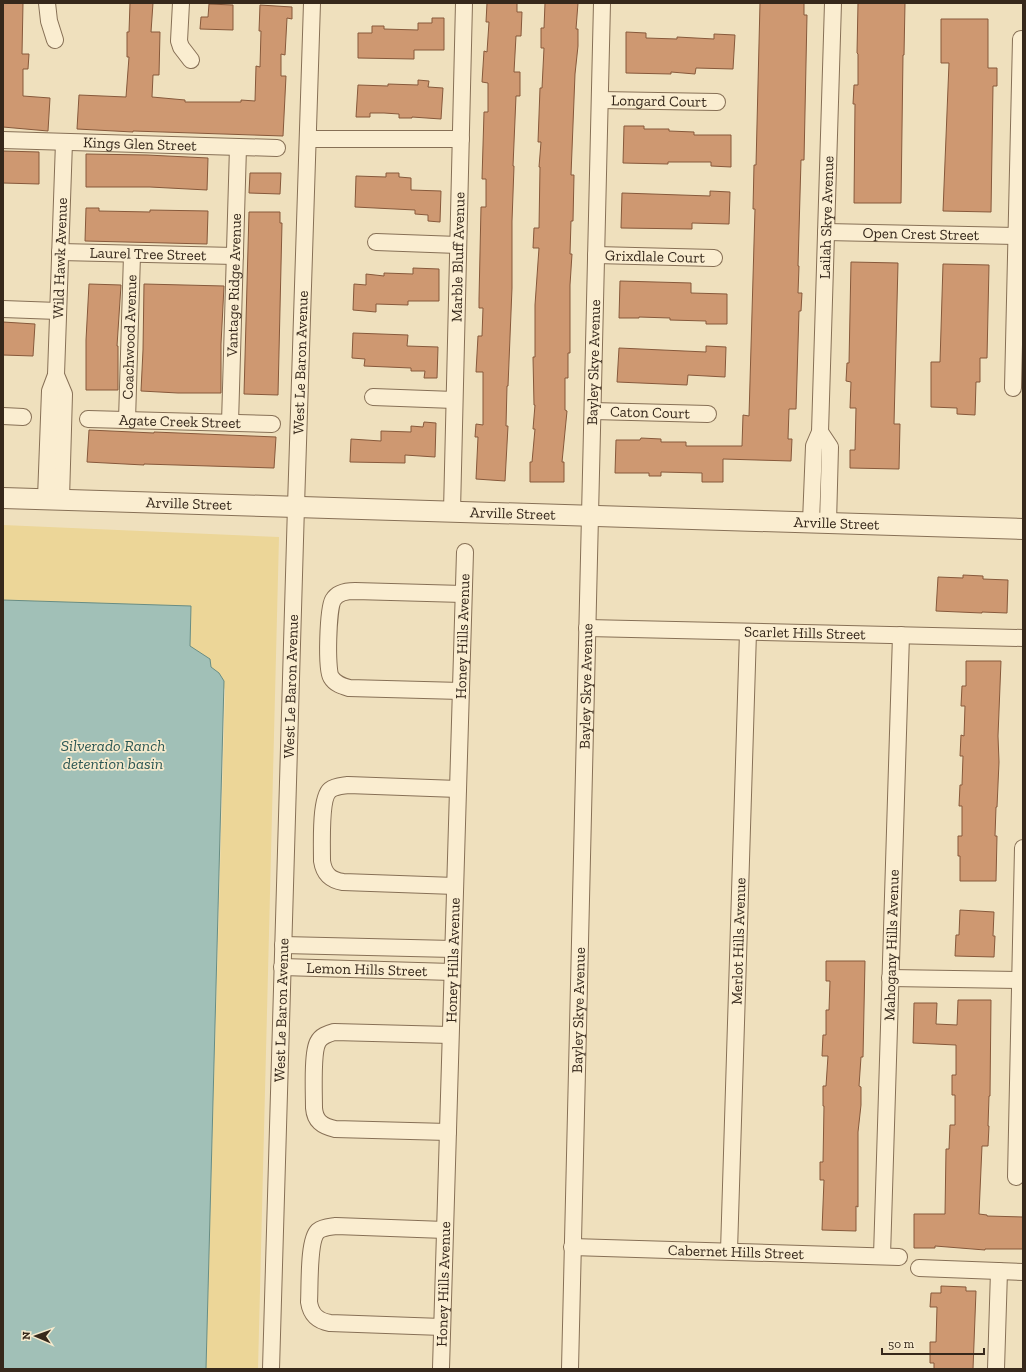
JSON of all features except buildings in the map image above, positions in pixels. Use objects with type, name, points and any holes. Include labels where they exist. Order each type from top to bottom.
[{"type":"street","points":[[47,3],[49,21],[55,40]]},
{"type":"street","points":[[180,3],[179,41],[181,47],[191,60]]},
{"type":"street","name":"West Le Baron Avenue","points":[[270,1369],[312,3]]},
{"type":"street","name":"Marble Bluff Avenue","points":[[452,511],[464,3]]},
{"type":"street","name":"Bayley Skye Avenue","points":[[570,1369],[602,3]]},
{"type":"street","name":"Lailah Skye Avenue","points":[[819,522],[814,446],[820,432],[833,3]]},
{"type":"street","points":[[1013,388],[1021,39]]},
{"type":"street","name":"Longard Court","points":[[600,100],[717,102]]},
{"type":"street","points":[[308,139],[461,139]]},
{"type":"street","name":"Kings Glen Street","points":[[3,140],[277,148]]},
{"type":"street","name":"Wild Hawk Avenue","points":[[54,499],[50,392],[56,375],[64,142]]},
{"type":"street","name":"Vantage Ridge Avenue","points":[[230,423],[238,147]]},
{"type":"street","name":"Open Crest Street","points":[[826,232],[1016,236]]},
{"type":"street","points":[[376,242],[458,245]]},
{"type":"street","name":"Laurel Tree Street","points":[[60,252],[132,255],[235,256]]},
{"type":"street","name":"Coachwood Avenue","points":[[127,420],[132,255]]},
{"type":"street","name":"Grixdlale Court","points":[[596,256],[714,258]]},
{"type":"street","points":[[3,309],[58,311]]},
{"type":"street","points":[[373,397],[454,400]]},
{"type":"street","name":"Caton Court","points":[[592,411],[708,414]]},
{"type":"street","points":[[3,416],[23,417]]},
{"type":"street","name":"Agate Creek Street","points":[[88,419],[272,424]]},
{"type":"street","name":"Arville Street","points":[[3,498],[1023,529]]},
{"type":"street","name":"Honey Hills Avenue","points":[[441,1368],[464,552]]},
{"type":"street","points":[[461,691],[349,688],[334,681],[329,673],[328,666],[330,612],[333,600],[342,593],[355,591],[463,594]]},
{"type":"street","name":"Scarlet Hills Street","points":[[588,628],[1023,638]]},
{"type":"street","name":"Merlot Hills Avenue","points":[[729,1251],[748,632]]},
{"type":"street","name":"Mahogany Hills Avenue","points":[[882,1256],[901,635]]},
{"type":"street","points":[[455,886],[336,881],[327,876],[323,868],[323,814],[326,794],[336,787],[348,785],[458,789]]},
{"type":"street","points":[[1016,1177],[1022,979],[1023,848]]},
{"type":"street","name":"Lemon Hills Street","points":[[283,945],[453,949]]},
{"type":"street","name":"Lemon Hills Street","points":[[282,967],[452,972]]},
{"type":"street","points":[[890,978],[1022,979]]},
{"type":"street","points":[[448,1132],[328,1128],[319,1122],[314,1114],[315,1053],[318,1041],[322,1037],[328,1034],[340,1032],[450,1035]]},
{"type":"street","points":[[442,1327],[330,1324],[315,1316],[310,1309],[309,1302],[311,1247],[314,1236],[318,1231],[324,1228],[336,1226],[445,1230]]},
{"type":"street","name":"Cabernet Hills Street","points":[[572,1247],[899,1257]]},
{"type":"street","points":[[919,1268],[1023,1272]]},
{"type":"street","points":[[996,1369],[999,1271]]},
{"type":"sand","points":[[3,525],[279,537],[258,1369],[206,1369],[225,690],[219,673],[211,667],[3,640]]},
{"type":"water","name":"Silverado Ranch detention basin","points":[[3,600],[191,606],[190,646],[210,659],[211,667],[219,673],[224,681],[206,1369],[3,1369]]}]
